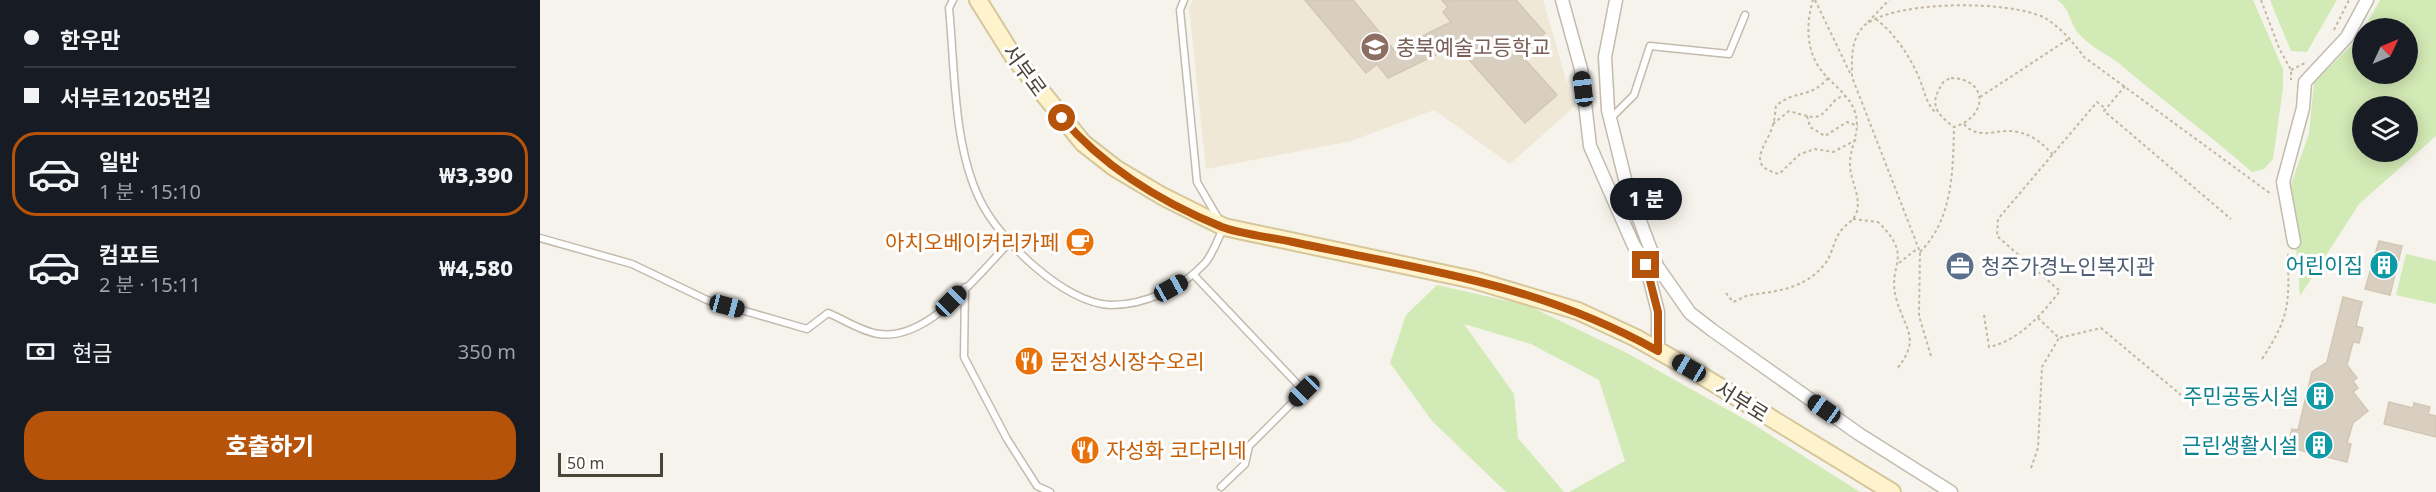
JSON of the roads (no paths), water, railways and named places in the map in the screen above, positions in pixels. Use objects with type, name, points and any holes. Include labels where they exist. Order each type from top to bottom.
[{"type":"main road","name":"서부로","points":[[978,0],[1020,65],[1083,143],[1115,168],[1152,191],[1224,227],[1474,280],[1578,310],[1658,351],[1892,492]]},
{"type":"street","points":[[1562,0],[1581,69],[1590,146],[1646,265],[1658,312],[1658,351]]},
{"type":"street","points":[[1616,0],[1605,57],[1611,119],[1628,190],[1657,266],[1690,313],[1859,434],[1951,492]]},
{"type":"street","points":[[2294,242],[2283,182],[2303,108],[2305,82],[2347,37],[2367,0]]},
{"type":"street","points":[[1612,195],[1628,190]]},
{"type":"lane","points":[[953,0],[949,8],[963,150],[980,201],[1010,242],[1040,272],[1077,295],[1110,305],[1153,298],[1193,274],[1206,262],[1224,227],[1197,182],[1180,10],[1184,0]]},
{"type":"lane","points":[[1611,119],[1634,95],[1650,46],[1729,54],[1745,15]]},
{"type":"lane","points":[[540,238],[632,264],[707,300],[807,329],[828,313],[878,334],[906,334],[937,316],[1010,242]]},
{"type":"lane","points":[[1193,274],[1304,391],[1249,446],[1245,464],[1221,487]]},
{"type":"lane","points":[[965,287],[964,357],[1036,486],[1050,492]]},
{"type":"place","name":"충북예술고등학교","points":[[1375,47]]},
{"type":"place","name":"아치오베이커리카페","points":[[1080,242]]},
{"type":"place","name":"어린이집","points":[[2384,265]]},
{"type":"place","name":"청주가경노인복지관","points":[[1960,266]]},
{"type":"place","name":"문전성시장수오리","points":[[1029,361]]},
{"type":"place","name":"주민공동시설","points":[[2320,396]]},
{"type":"place","name":"근린생활시설","points":[[2319,445]]},
{"type":"place","name":"자성화 코다리네","points":[[1085,450]]}]
